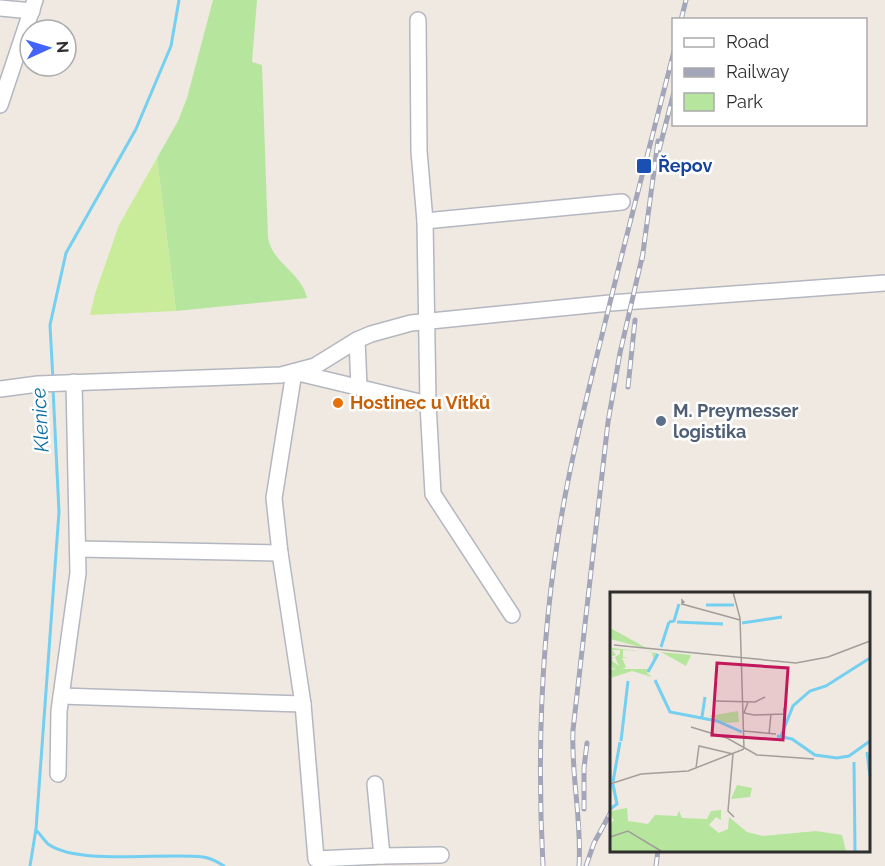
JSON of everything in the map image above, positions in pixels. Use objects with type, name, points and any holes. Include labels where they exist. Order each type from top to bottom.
[{"type":"street","points":[[0,8],[33,6],[1,98]]},
{"type":"street","points":[[418,20],[419,151],[424,221],[433,494],[512,615]]},
{"type":"street","points":[[424,221],[622,202]]},
{"type":"street","points":[[0,389],[70,382],[281,375],[315,366],[357,340],[390,328],[428,321],[610,303],[885,283]]},
{"type":"street","points":[[357,340],[359,387]]},
{"type":"street","points":[[294,372],[429,404]]},
{"type":"street","points":[[294,372],[274,498],[303,704],[316,859],[441,855]]},
{"type":"street","points":[[58,774],[59,711],[78,573],[70,382]]},
{"type":"street","points":[[78,549],[280,553]]},
{"type":"street","points":[[61,696],[303,704]]},
{"type":"street","points":[[375,784],[382,856]]},
{"type":"green space","points":[[213,0],[257,0],[252,62],[262,65],[268,238],[276,255],[300,282],[307,298],[176,311],[157,158],[178,121],[187,98]]},
{"type":"green space","points":[[157,158],[176,311],[90,315],[119,225]]},
{"type":"waterway","name":"Klenice","points":[[53,380],[50,325],[66,253],[136,129],[171,46],[179,0]]},
{"type":"waterway","name":"Klenice","points":[[30,866],[36,829],[59,512],[53,389]]},
{"type":"waterway","points":[[36,830],[48,844],[62,851],[80,855],[203,857],[224,866]]},
{"type":"railway","points":[[682,18],[686,0]]},
{"type":"railway","points":[[543,866],[540,782],[544,656],[559,531],[586,401],[672,59]]},
{"type":"railway","points":[[659,150],[672,100]]},
{"type":"railway","points":[[642,260],[658,141]]},
{"type":"railway","points":[[579,866],[573,730],[608,422],[620,353],[643,253]]},
{"type":"railway","points":[[628,387],[635,320]]},
{"type":"railway","points":[[584,809],[584,768],[587,743]]},
{"type":"railway","points":[[586,866],[594,843],[610,814]]},
{"type":"railway","points":[[656,866],[658,851]]},
{"type":"place","name":"Řepov","points":[[644,166]]},
{"type":"place","name":"Hostinec u Vítků","points":[[338,403]]},
{"type":"place","name":"M. Preymesser logistika","points":[[661,421]]}]
